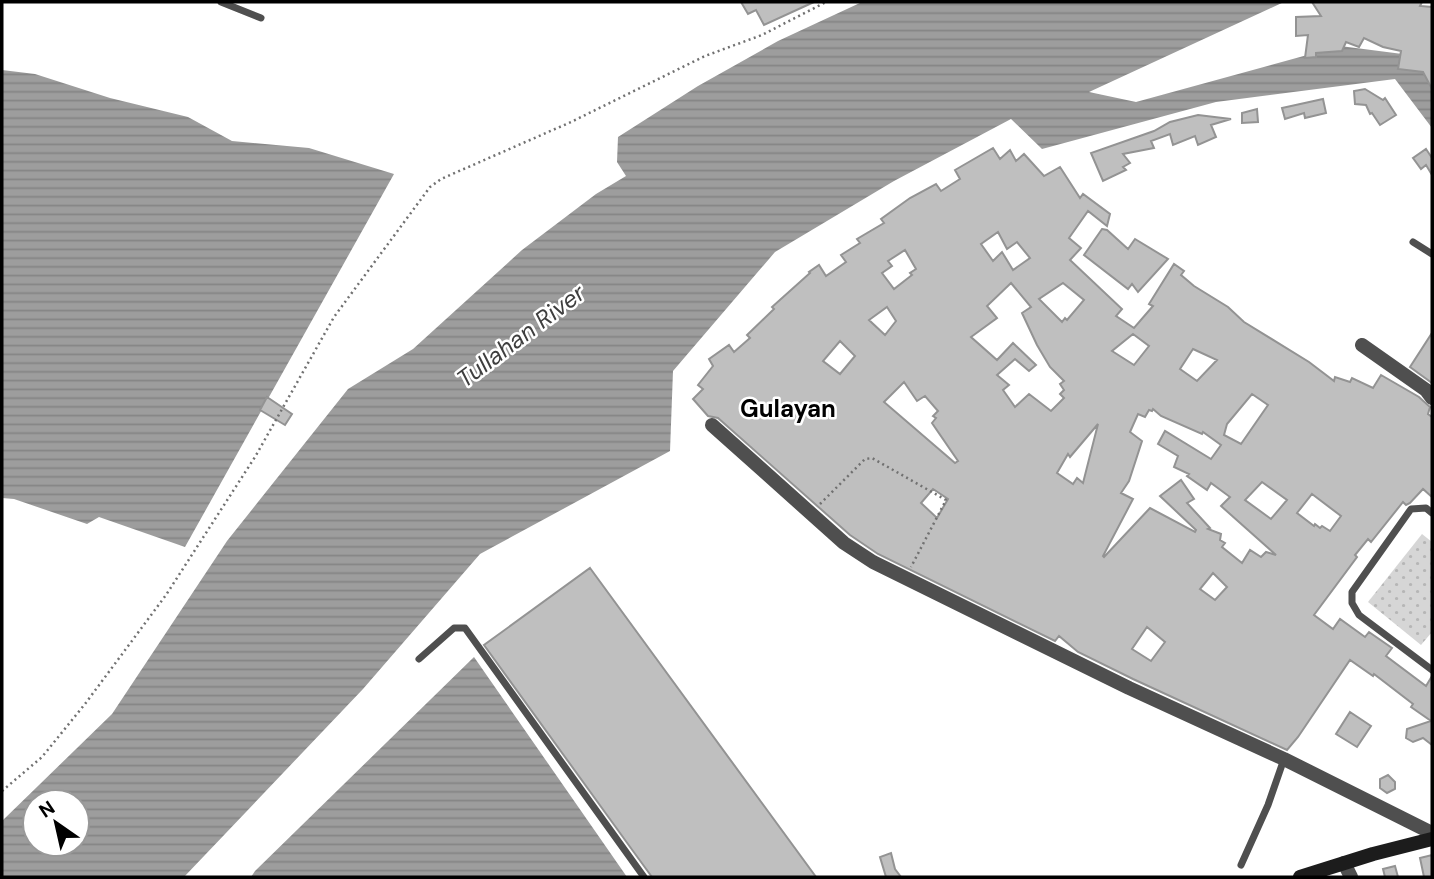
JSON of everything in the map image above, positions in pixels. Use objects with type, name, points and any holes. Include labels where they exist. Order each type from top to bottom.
[{"type":"main road","points":[[1300,877],[1432,839]]},
{"type":"street","points":[[1362,345],[1432,397]]},
{"type":"street","points":[[712,425],[811,515],[844,543],[873,562],[1432,833]]},
{"type":"street","points":[[1344,863],[1351,877]]},
{"type":"lane","points":[[221,2],[261,18]]},
{"type":"lane","points":[[1413,242],[1432,254]]},
{"type":"lane","points":[[1431,668],[1359,615],[1352,603],[1352,592],[1411,509],[1426,508],[1432,513]]},
{"type":"lane","points":[[419,659],[454,628],[465,628],[644,877]]},
{"type":"lane","points":[[1241,865],[1284,759]]},
{"type":"path","points":[[2,791],[42,757],[86,704],[166,594],[255,457],[334,317],[429,187],[441,179],[571,122],[705,56],[762,35],[826,2]]},
{"type":"path","points":[[811,515],[839,483],[865,459],[872,458],[946,500],[905,578]]},
{"type":"shaded area","points":[[1422,534],[1432,542],[1432,632],[1421,645],[1368,602]]},
{"type":"water","name":"Tullahan River","points":[[862,2],[1284,2],[1089,92],[1136,102],[1340,46],[1418,56],[1432,75],[1432,128],[1395,79],[1216,102],[1042,149],[1011,119],[894,181],[775,252],[673,371],[670,451],[480,554],[363,689],[184,877],[2,877],[2,821],[21,803],[21,858],[91,858],[91,788],[36,788],[112,714],[227,541],[348,389],[413,349],[522,250],[596,194],[626,176],[617,162],[618,137],[698,86],[778,41]]},
{"type":"water","points":[[2,70],[35,74],[110,98],[188,117],[232,141],[309,148],[394,174],[185,547],[99,517],[87,524],[14,499],[2,498]]},
{"type":"water","points":[[474,657],[627,877],[251,877],[255,871]]},
{"type":"building","points":[[741,2],[814,2],[764,25],[756,10],[748,14]]},
{"type":"building","points":[[1312,2],[1422,2],[1420,6],[1432,7],[1432,89],[1423,72],[1398,69],[1401,51],[1383,47],[1364,38],[1359,47],[1346,42],[1342,51],[1316,53],[1316,57],[1305,58],[1308,35],[1296,36],[1296,17],[1321,16]]},
{"type":"building","points":[[1365,89],[1383,100],[1385,98],[1396,115],[1380,125],[1366,105],[1355,104],[1354,91]]},
{"type":"building","points":[[1323,99],[1326,113],[1305,118],[1304,113],[1285,119],[1282,108]]},
{"type":"building","points":[[1257,109],[1258,122],[1242,123],[1242,113]]},
{"type":"building","points":[[1198,115],[1231,119],[1211,125],[1216,137],[1198,145],[1195,136],[1173,145],[1170,134],[1151,141],[1154,148],[1123,154],[1130,163],[1123,167],[1126,170],[1103,181],[1091,153],[1154,131],[1170,122]]},
{"type":"building","points":[[993,148],[1000,159],[1010,150],[1016,161],[1024,154],[1044,176],[1060,167],[1080,198],[1083,194],[1110,214],[1107,226],[1088,211],[1069,238],[1081,248],[1070,260],[1122,309],[1116,316],[1134,328],[1153,306],[1149,304],[1174,264],[1184,271],[1181,275],[1194,286],[1334,381],[1335,377],[1350,382],[1352,378],[1373,388],[1381,375],[1419,397],[1430,407],[1428,414],[1432,417],[1432,497],[1423,489],[1410,503],[1406,505],[1403,502],[1371,542],[1368,539],[1355,555],[1357,557],[1314,615],[1333,629],[1340,619],[1365,637],[1369,632],[1392,648],[1386,656],[1426,686],[1432,676],[1432,745],[1423,738],[1413,742],[1406,738],[1407,729],[1431,721],[1374,674],[1373,676],[1350,660],[1287,750],[1133,679],[1078,652],[1059,636],[1055,641],[878,554],[850,535],[718,418],[708,416],[693,399],[703,389],[698,385],[713,366],[709,359],[729,345],[734,352],[750,338],[747,335],[774,309],[772,307],[809,272],[819,265],[826,276],[846,262],[841,255],[860,243],[857,239],[884,223],[881,219],[910,198],[936,184],[941,191],[960,179],[955,170]],"holes":[[[998,232],[1007,249],[1017,242],[1030,258],[1013,270],[1002,252],[993,261],[981,244]],[[905,250],[916,269],[894,289],[882,273],[892,266],[888,261]],[[1011,283],[1031,307],[1022,313],[1050,367],[1064,381],[1060,384],[1064,390],[1060,394],[1064,398],[1051,411],[1029,394],[1015,407],[1003,390],[1009,385],[997,375],[1015,359],[1029,371],[1036,365],[1013,343],[997,360],[971,337],[997,318],[987,306]],[[1063,283],[1084,300],[1067,320],[1065,318],[1062,322],[1039,299]],[[887,307],[896,321],[885,335],[869,320]],[[1133,334],[1149,346],[1134,365],[1112,351]],[[840,341],[855,356],[840,374],[823,361]],[[1193,349],[1217,360],[1197,381],[1180,369]],[[904,382],[917,401],[925,396],[938,411],[933,416],[936,418],[932,423],[958,461],[955,463],[884,402]],[[1252,394],[1268,405],[1241,444],[1224,435],[1227,424]],[[1153,409],[1161,416],[1202,434],[1203,432],[1221,445],[1211,459],[1165,431],[1158,444],[1178,456],[1174,467],[1189,474],[1187,476],[1207,490],[1211,483],[1230,497],[1221,506],[1276,555],[1266,552],[1261,557],[1250,550],[1242,563],[1222,547],[1225,543],[1220,540],[1221,534],[1208,529],[1210,528],[1187,503],[1194,499],[1181,480],[1160,496],[1196,530],[1195,532],[1150,508],[1103,556],[1133,499],[1121,493],[1129,481],[1142,441],[1130,432],[1138,414],[1145,417],[1149,410]],[[1098,424],[1083,483],[1077,478],[1073,484],[1057,473],[1068,454],[1070,457]],[[1262,482],[1287,500],[1271,519],[1245,500]],[[933,489],[948,499],[937,518],[921,503]],[[1312,494],[1341,516],[1330,531],[1315,524],[1314,526],[1297,513]],[[1213,573],[1227,587],[1215,600],[1200,589]],[[1147,627],[1165,642],[1151,661],[1132,649]]]},
{"type":"building","points":[[1426,149],[1432,158],[1432,175],[1426,165],[1421,169],[1413,158]]},
{"type":"building","points":[[1102,229],[1107,230],[1128,249],[1135,239],[1168,259],[1138,292],[1132,284],[1128,289],[1084,255]]},
{"type":"building","points":[[1432,333],[1432,383],[1410,367]]},
{"type":"building","points":[[267,397],[292,414],[285,425],[260,410]]},
{"type":"building","points":[[590,568],[816,877],[652,877],[484,645]]},
{"type":"building","points":[[1350,712],[1371,726],[1357,747],[1336,734]]},
{"type":"building","points":[[1388,775],[1395,782],[1395,789],[1387,793],[1380,788],[1380,779]]},
{"type":"building","points":[[891,853],[895,869],[901,877],[886,877],[880,857]]},
{"type":"building","points":[[1432,855],[1432,877],[1424,877],[1420,858]]},
{"type":"building","points":[[1395,866],[1398,877],[1385,877],[1383,869]]},
{"type":"district","name":"Gulayan","points":[[788,409]]}]
